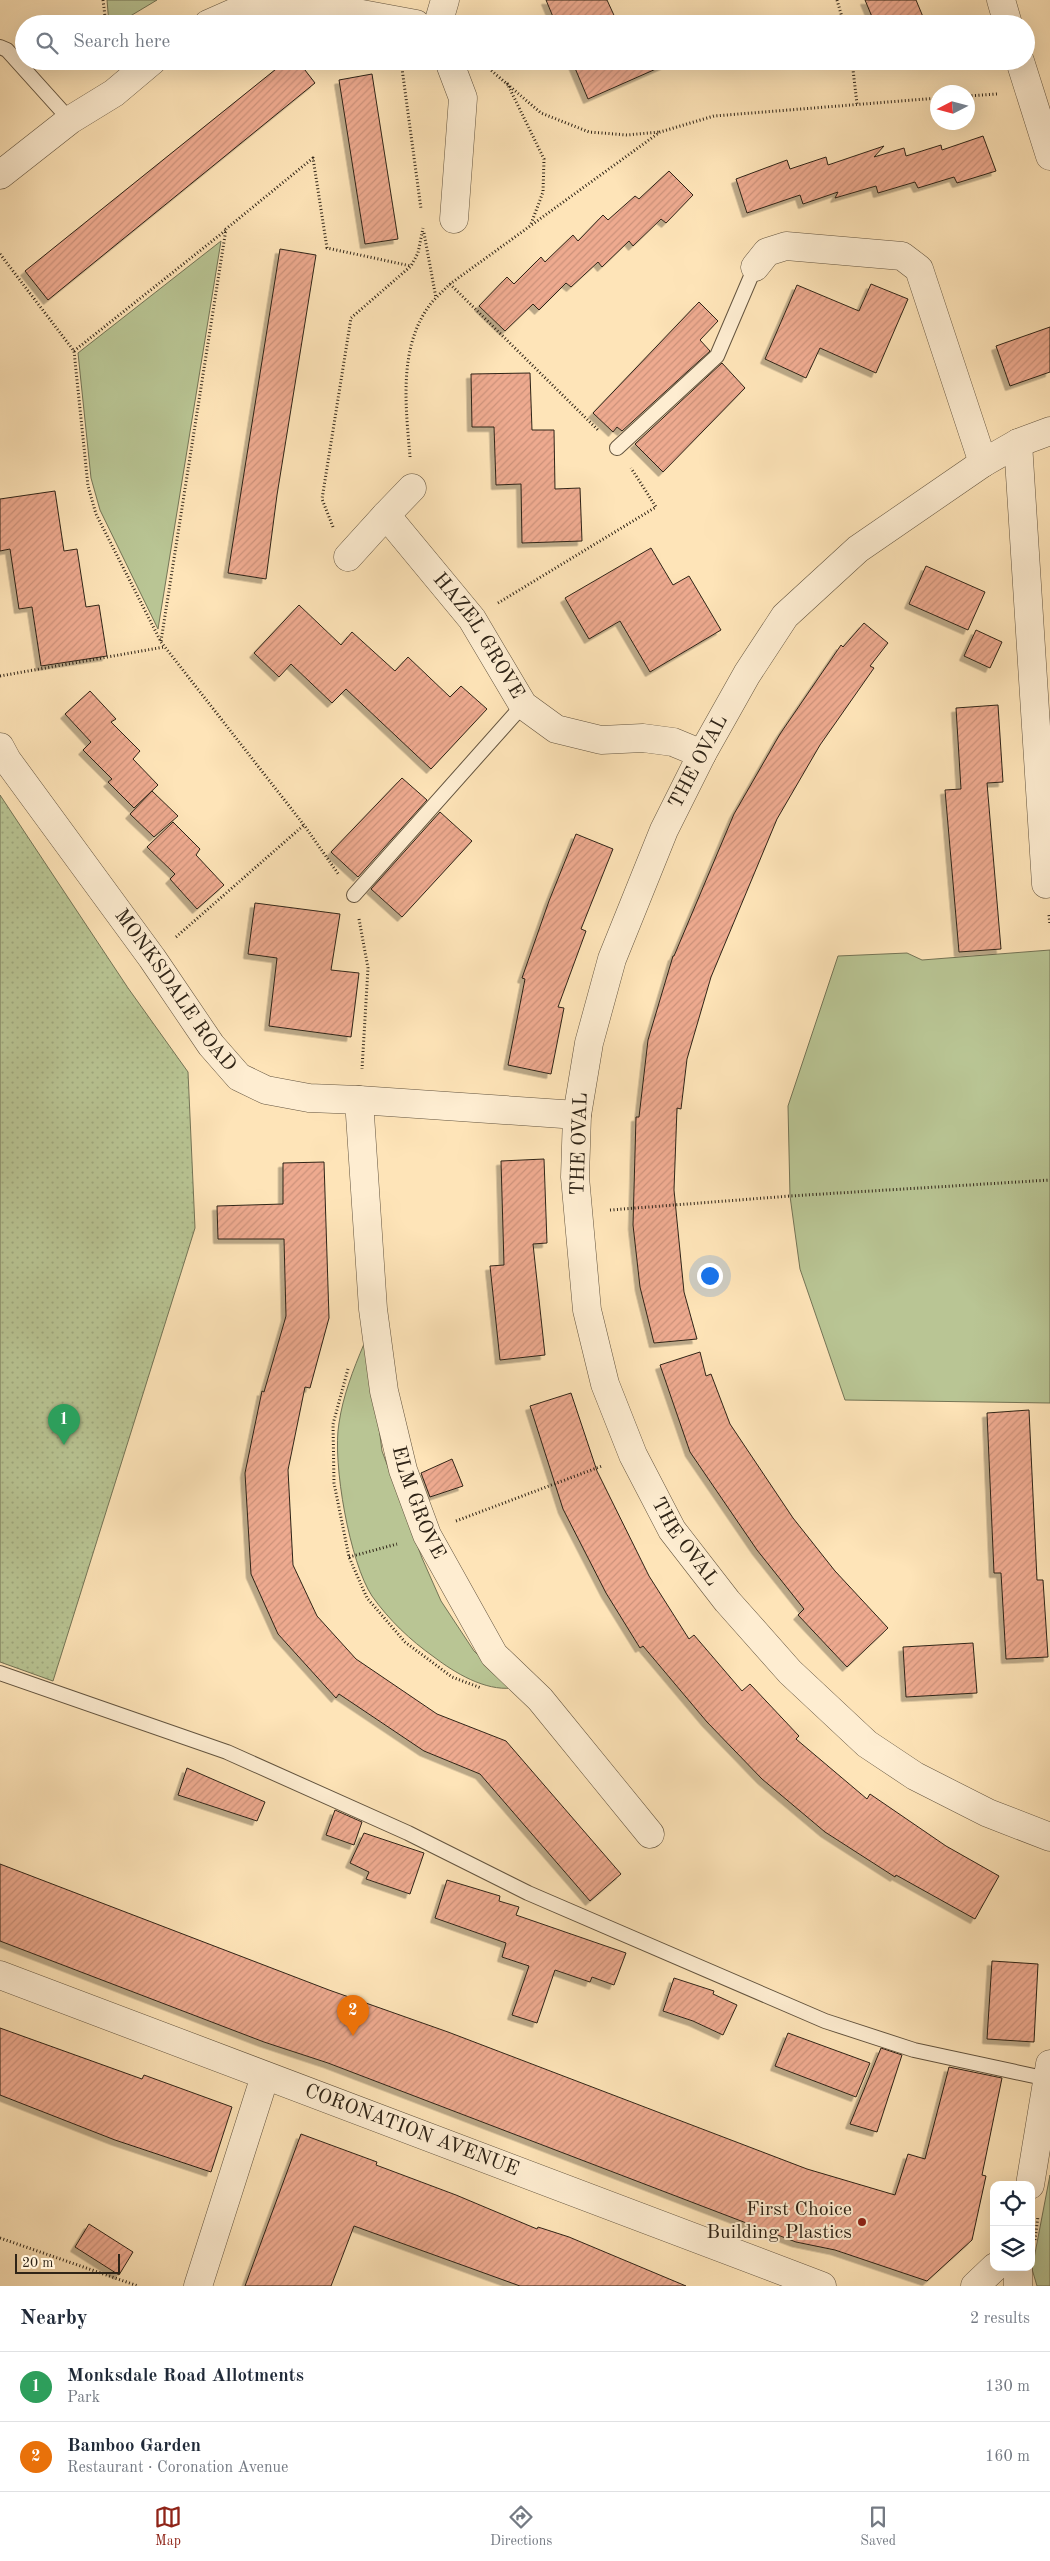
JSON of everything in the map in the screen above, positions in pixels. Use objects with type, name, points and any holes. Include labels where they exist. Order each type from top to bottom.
[{"type":"street","points":[[441,15],[445,0]]},
{"type":"street","points":[[1001,0],[1005,15]]},
{"type":"street","points":[[228,15],[249,6],[324,7],[367,15]]},
{"type":"street","points":[[0,175],[70,120],[114,93],[141,70]]},
{"type":"street","points":[[452,70],[463,98],[454,219]]},
{"type":"street","points":[[1023,70],[1050,156]]},
{"type":"street","points":[[755,267],[767,252],[786,246],[902,256],[919,269],[983,463]]},
{"type":"street","name":"THE OVAL","points":[[1050,431],[1018,443],[983,463],[858,549],[784,616],[747,674],[702,754],[664,830],[612,959],[589,1042],[577,1115],[575,1177],[586,1310],[605,1384],[633,1455],[672,1530],[727,1601],[790,1672],[860,1737],[915,1776],[988,1813],[1050,1837]]},
{"type":"street","points":[[1018,443],[1046,884]]},
{"type":"street","points":[[348,557],[412,488]]},
{"type":"street","name":"HAZEL GROVE","points":[[386,515],[472,619],[523,706],[556,730],[601,740],[643,738],[674,742],[702,754]]},
{"type":"street","name":"MONKSDALE ROAD","points":[[0,747],[7,760],[152,958],[211,1045],[239,1077],[266,1090],[308,1098],[577,1115]]},
{"type":"street","name":"ELM GROVE","points":[[360,1100],[373,1309],[384,1391],[403,1470],[427,1535],[494,1655],[540,1699],[650,1834]]},
{"type":"street","name":"CORONATION AVENUE","points":[[0,1976],[822,2286]]},
{"type":"street","points":[[1031,2181],[1049,2071]]},
{"type":"street","points":[[198,2286],[265,2076]]},
{"type":"street","points":[[975,2286],[992,2271]]},
{"type":"street","points":[[1018,2271],[1018,2286]]},
{"type":"lane","points":[[0,46],[7,50],[15,59]]},
{"type":"lane","points":[[25,70],[70,120]]},
{"type":"lane","points":[[618,448],[718,356],[755,267]]},
{"type":"lane","points":[[354,895],[523,706]]},
{"type":"lane","points":[[0,1673],[227,1752],[408,1833],[528,1892],[825,2021],[914,2050],[1049,2071]]},
{"type":"path","points":[[103,0],[105,15]]},
{"type":"path","points":[[836,0],[841,15]]},
{"type":"path","points":[[401,70],[422,217]]},
{"type":"path","points":[[492,70],[506,80],[541,113],[589,132],[626,135],[660,132],[714,116],[930,99]]},
{"type":"path","points":[[853,70],[858,104]]},
{"type":"path","points":[[506,80],[544,159],[543,192],[531,225]]},
{"type":"path","points":[[412,488],[405,401],[411,343],[428,307],[450,284],[660,132]]},
{"type":"path","points":[[74,351],[313,158],[327,248],[411,266]]},
{"type":"path","points":[[348,557],[339,543],[322,498],[352,318],[411,266],[418,253],[423,227],[436,298]]},
{"type":"path","points":[[161,642],[226,229]]},
{"type":"path","points":[[0,254],[74,351],[88,486],[96,514],[164,648],[304,825],[354,895],[368,968],[360,1100]]},
{"type":"path","points":[[450,284],[618,448],[656,506],[472,619]]},
{"type":"path","points":[[0,676],[164,648]]},
{"type":"path","points":[[152,958],[304,825]]},
{"type":"path","points":[[578,1215],[601,1211],[790,1196],[1050,1180]]},
{"type":"path","points":[[349,1367],[333,1424],[334,1483],[349,1557],[367,1598],[405,1642],[452,1677],[489,1691]]},
{"type":"path","points":[[349,1557],[427,1535],[448,1524],[633,1455]]},
{"type":"path","points":[[0,2238],[138,2286]]},
{"type":"green space","points":[[107,0],[157,0],[132,15],[108,15]]},
{"type":"green space","points":[[221,241],[158,629],[100,510],[91,478],[78,353]]},
{"type":"green space","points":[[0,795],[128,988],[188,1072],[195,1228],[53,1681],[0,1662]]},
{"type":"green space","points":[[1050,950],[1050,1403],[845,1400],[800,1269],[790,1196],[788,1106],[838,956],[907,953],[922,960]]},
{"type":"green space","points":[[364,1344],[368,1344],[382,1451],[422,1558],[441,1601],[474,1651],[512,1688],[491,1687],[481,1684],[461,1675],[442,1663],[400,1629],[372,1596],[364,1581],[350,1537],[345,1512],[338,1462],[338,1441],[339,1423],[346,1393]]},
{"type":"green space","points":[[1050,2175],[1050,2286],[1037,2286],[1033,2271],[1035,2271],[1035,2253]]},
{"type":"building","points":[[546,0],[607,0],[614,15],[552,15]]},
{"type":"building","points":[[865,0],[916,0],[922,15],[871,15]]},
{"type":"building","points":[[275,70],[305,70],[315,83],[48,300],[25,271]]},
{"type":"building","points":[[576,70],[654,70],[588,99]]},
{"type":"building","points":[[372,74],[398,239],[365,244],[339,80]]},
{"type":"building","points":[[983,136],[996,171],[957,183],[954,177],[918,188],[915,182],[878,193],[876,186],[835,198],[838,192],[803,204],[800,195],[747,213],[736,179],[787,160],[790,169],[826,157],[828,165],[884,146],[874,157],[904,148],[906,156],[941,145],[942,150]]},
{"type":"building","points":[[669,171],[693,195],[666,223],[661,219],[633,246],[629,241],[602,267],[598,262],[571,287],[566,283],[539,310],[533,304],[505,331],[479,306],[507,277],[514,284],[541,257],[545,262],[573,235],[578,241],[603,215],[608,220],[635,196],[639,199]]},
{"type":"building","points":[[280,249],[316,255],[277,495],[266,579],[228,573]]},
{"type":"building","points":[[871,284],[908,299],[876,373],[820,348],[806,378],[765,359],[797,285],[859,311]]},
{"type":"building","points":[[699,302],[718,321],[700,340],[710,351],[622,431],[617,427],[613,432],[593,413]]},
{"type":"building","points":[[1050,327],[1050,372],[1010,386],[996,346]]},
{"type":"building","points":[[722,363],[745,388],[663,472],[635,444]]},
{"type":"building","points":[[530,373],[532,430],[554,430],[555,489],[580,488],[582,541],[522,543],[521,484],[496,485],[494,427],[472,427],[471,374]]},
{"type":"building","points":[[55,491],[64,551],[77,549],[86,607],[99,605],[107,656],[41,666],[32,607],[19,609],[10,549],[0,551],[0,499]]},
{"type":"building","points":[[651,548],[673,585],[689,576],[721,630],[650,672],[620,621],[589,639],[565,598]]},
{"type":"building","points":[[926,566],[985,592],[968,630],[909,604]]},
{"type":"building","points":[[299,605],[341,645],[352,632],[395,671],[408,657],[450,697],[461,686],[487,709],[431,769],[346,689],[332,703],[291,664],[279,677],[254,653]]},
{"type":"building","points":[[864,623],[888,643],[870,666],[874,668],[820,745],[777,819],[711,977],[687,1059],[681,1109],[677,1108],[674,1190],[684,1292],[697,1339],[654,1343],[640,1287],[633,1225],[636,1117],[639,1117],[648,1040],[673,956],[734,814],[780,734],[841,645],[843,647]]},
{"type":"building","points":[[976,630],[1002,642],[990,668],[964,656]]},
{"type":"building","points":[[90,691],[116,719],[111,722],[140,751],[133,759],[158,785],[134,808],[108,782],[112,779],[83,750],[91,742],[65,714]]},
{"type":"building","points":[[998,705],[1003,782],[987,783],[1001,949],[959,952],[945,790],[961,789],[956,708]]},
{"type":"building","points":[[402,778],[427,800],[358,877],[331,852]]},
{"type":"building","points":[[152,791],[178,816],[154,837],[130,814]]},
{"type":"building","points":[[440,812],[472,841],[402,917],[371,889]]},
{"type":"building","points":[[173,822],[200,849],[196,855],[224,885],[197,909],[170,879],[175,874],[147,847]]},
{"type":"building","points":[[576,834],[613,849],[581,929],[586,931],[558,1007],[564,1008],[551,1074],[508,1065],[525,979],[522,978],[549,901]]},
{"type":"building","points":[[255,903],[340,914],[331,970],[359,973],[351,1037],[269,1026],[277,958],[248,954]]},
{"type":"building","points":[[544,1159],[547,1243],[533,1244],[545,1355],[500,1360],[490,1266],[504,1265],[501,1161]]},
{"type":"building","points":[[324,1162],[329,1318],[310,1388],[305,1387],[288,1470],[293,1565],[317,1616],[356,1659],[437,1714],[506,1741],[621,1874],[590,1901],[480,1774],[424,1751],[339,1694],[336,1698],[278,1634],[251,1574],[245,1473],[262,1391],[264,1392],[286,1316],[284,1239],[218,1239],[217,1206],[283,1204],[283,1163]]},
{"type":"building","points":[[700,1352],[706,1376],[711,1374],[730,1424],[793,1518],[835,1571],[888,1628],[847,1667],[798,1615],[804,1609],[757,1550],[690,1452],[660,1365]]},
{"type":"building","points":[[571,1393],[597,1471],[649,1576],[689,1639],[694,1635],[742,1691],[750,1684],[799,1736],[796,1739],[867,1799],[870,1794],[946,1846],[999,1876],[975,1919],[896,1875],[895,1877],[825,1832],[762,1779],[707,1722],[643,1646],[640,1648],[606,1593],[563,1509],[530,1406]]},
{"type":"building","points":[[1029,1410],[1037,1580],[1043,1580],[1048,1657],[1006,1659],[1001,1573],[994,1573],[987,1413]]},
{"type":"building","points":[[452,1459],[463,1486],[430,1497],[421,1473]]},
{"type":"building","points":[[973,1643],[977,1693],[906,1697],[903,1647]]},
{"type":"building","points":[[187,1768],[265,1802],[257,1821],[178,1795]]},
{"type":"building","points":[[335,1810],[362,1822],[354,1845],[326,1835]]},
{"type":"building","points":[[364,1833],[424,1853],[410,1894],[366,1879],[369,1872],[350,1863]]},
{"type":"building","points":[[0,1864],[329,1990],[448,2032],[807,2169],[895,2195],[908,2154],[925,2159],[949,2067],[1002,2078],[982,2175],[986,2176],[972,2240],[927,2281],[835,2250],[796,2242],[328,2063],[264,2042],[0,1941]]},
{"type":"building","points":[[447,1880],[500,1896],[499,1901],[519,1907],[516,1915],[626,1953],[614,1985],[592,1977],[590,1982],[555,1970],[537,2023],[512,2015],[529,1966],[502,1957],[506,1943],[435,1918]]},
{"type":"building","points":[[992,1961],[1038,1964],[1034,2042],[987,2039]]},
{"type":"building","points":[[674,1978],[714,1991],[713,1994],[737,2005],[723,2035],[693,2021],[663,2011]]},
{"type":"building","points":[[0,2028],[142,2079],[144,2075],[232,2107],[211,2172],[115,2140],[0,2095]]},
{"type":"building","points":[[788,2033],[870,2063],[856,2097],[775,2066]]},
{"type":"building","points":[[881,2048],[902,2055],[877,2132],[850,2124]]},
{"type":"building","points":[[301,2134],[377,2162],[376,2165],[456,2195],[537,2229],[538,2227],[569,2237],[686,2286],[520,2286],[354,2226],[331,2286],[245,2286]]},
{"type":"building","points":[[89,2224],[133,2252],[119,2275],[75,2247]]},
{"type":"place","name":"Monksdale Road Allotments","points":[[64,1445]]},
{"type":"place","name":"Bamboo Garden","points":[[353,2036]]},
{"type":"place","name":"First Choice Building Plastics","points":[[862,2222]]}]
